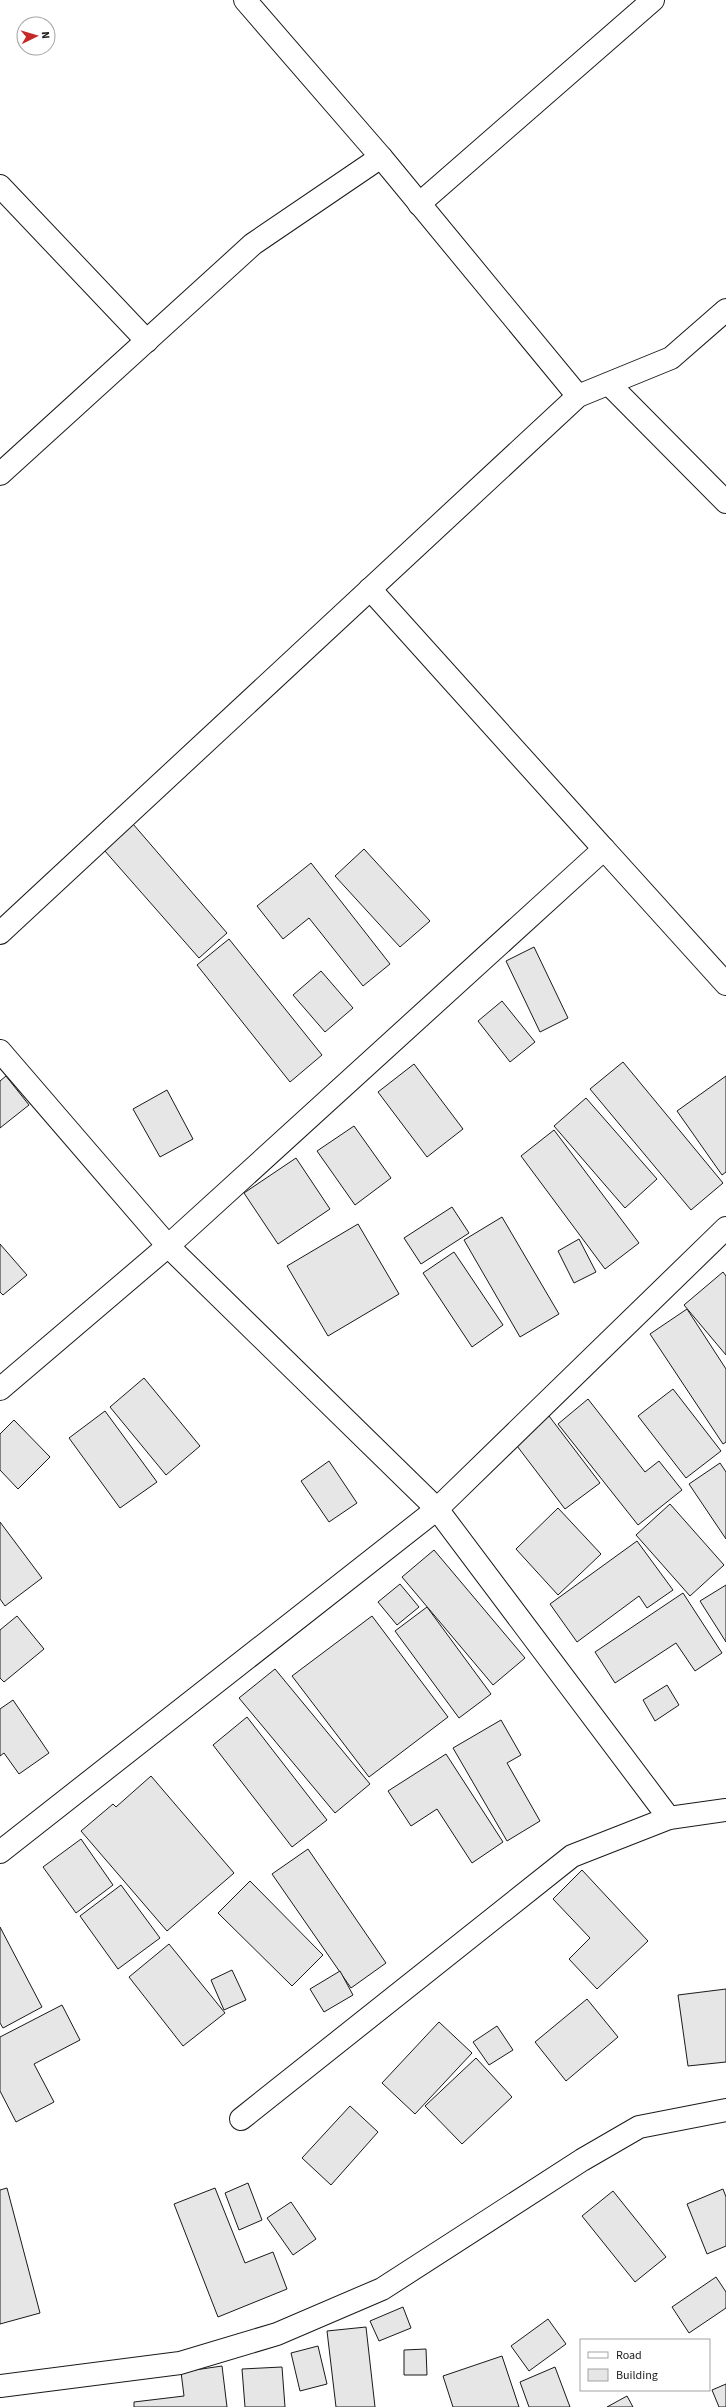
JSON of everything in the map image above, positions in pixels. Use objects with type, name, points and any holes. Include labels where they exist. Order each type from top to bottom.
[{"type":"street","points":[[245,0],[381,157],[578,396]]},
{"type":"street","points":[[419,204],[653,0]]},
{"type":"street","points":[[0,474],[253,244],[381,157]]},
{"type":"street","points":[[0,186],[146,341]]},
{"type":"street","points":[[0,933],[578,396],[671,358],[726,310]]},
{"type":"street","points":[[609,384],[726,502]]},
{"type":"street","points":[[370,589],[726,984]]},
{"type":"street","points":[[0,1389],[168,1246],[604,849]]},
{"type":"street","points":[[0,1051],[168,1246],[437,1509],[669,1818]]},
{"type":"street","points":[[0,1852],[437,1509],[726,1228]]},
{"type":"street","points":[[241,2119],[572,1856],[669,1818],[726,1810]]},
{"type":"street","points":[[0,2386],[180,2363],[277,2334],[382,2289],[582,2160],[639,2127],[726,2110]]},
{"type":"building","points":[[133,824],[227,933],[199,958],[104,850]]},
{"type":"building","points":[[364,849],[430,921],[400,947],[335,876]]},
{"type":"building","points":[[311,863],[390,964],[363,986],[309,918],[283,939],[257,906]]},
{"type":"building","points":[[229,939],[322,1055],[290,1082],[197,965]]},
{"type":"building","points":[[534,947],[568,1018],[540,1032],[506,961]]},
{"type":"building","points":[[321,971],[353,1008],[325,1032],[293,995]]},
{"type":"building","points":[[502,1001],[535,1042],[510,1062],[478,1021]]},
{"type":"building","points":[[623,1062],[723,1183],[691,1210],[590,1089]]},
{"type":"building","points":[[414,1064],[463,1129],[427,1157],[378,1092]]},
{"type":"building","points":[[6,1076],[29,1105],[0,1128],[0,1081]]},
{"type":"building","points":[[726,1076],[726,1172],[722,1175],[677,1111]]},
{"type":"building","points":[[167,1090],[193,1139],[160,1157],[133,1109]]},
{"type":"building","points":[[586,1098],[657,1179],[625,1208],[554,1126]]},
{"type":"building","points":[[354,1126],[391,1178],[355,1205],[317,1151]]},
{"type":"building","points":[[554,1130],[639,1243],[605,1269],[521,1156]]},
{"type":"building","points":[[296,1158],[330,1209],[278,1244],[244,1193]]},
{"type":"building","points":[[452,1207],[469,1233],[421,1264],[404,1238]]},
{"type":"building","points":[[502,1217],[559,1314],[520,1337],[464,1240]]},
{"type":"building","points":[[358,1224],[399,1294],[328,1336],[287,1266]]},
{"type":"building","points":[[579,1239],[596,1272],[574,1283],[558,1251]]},
{"type":"building","points":[[0,1244],[27,1275],[3,1295],[0,1292]]},
{"type":"building","points":[[454,1252],[503,1325],[472,1347],[423,1273]]},
{"type":"building","points":[[723,1272],[726,1276],[726,1355],[684,1305]]},
{"type":"building","points":[[687,1309],[726,1369],[726,1442],[723,1444],[650,1334]]},
{"type":"building","points":[[144,1378],[200,1446],[166,1475],[110,1407]]},
{"type":"building","points":[[673,1389],[721,1451],[686,1478],[638,1416]]},
{"type":"building","points":[[588,1399],[645,1472],[659,1461],[682,1490],[638,1525],[558,1424]]},
{"type":"building","points":[[105,1411],[157,1482],[120,1508],[69,1438]]},
{"type":"building","points":[[549,1416],[600,1483],[565,1509],[514,1442]]},
{"type":"building","points":[[14,1420],[50,1457],[18,1489],[0,1470],[0,1434]]},
{"type":"building","points":[[329,1461],[357,1503],[329,1522],[301,1481]]},
{"type":"building","points":[[720,1463],[726,1472],[726,1539],[689,1484]]},
{"type":"building","points":[[670,1504],[724,1565],[690,1596],[636,1535]]},
{"type":"building","points":[[558,1508],[601,1554],[558,1595],[516,1549]]},
{"type":"building","points":[[0,1522],[42,1578],[5,1606],[0,1599]]},
{"type":"building","points":[[637,1541],[673,1590],[647,1608],[639,1596],[577,1642],[550,1604]]},
{"type":"building","points":[[434,1550],[525,1658],[493,1685],[402,1577]]},
{"type":"building","points":[[400,1584],[419,1607],[397,1625],[378,1602]]},
{"type":"building","points":[[726,1585],[726,1642],[700,1601]]},
{"type":"building","points":[[683,1593],[722,1653],[695,1671],[676,1643],[615,1683],[595,1652]]},
{"type":"building","points":[[427,1607],[491,1694],[459,1718],[395,1631]]},
{"type":"building","points":[[17,1616],[44,1649],[4,1682],[0,1678],[0,1630]]},
{"type":"building","points":[[372,1616],[448,1717],[369,1777],[292,1676]]},
{"type":"building","points":[[275,1669],[370,1784],[335,1813],[239,1698]]},
{"type":"building","points":[[667,1685],[679,1705],[655,1721],[643,1700]]},
{"type":"building","points":[[13,1700],[49,1753],[19,1774],[4,1753],[0,1756],[0,1709]]},
{"type":"building","points":[[247,1717],[327,1820],[292,1847],[213,1745]]},
{"type":"building","points":[[501,1720],[521,1755],[507,1763],[540,1821],[507,1841],[453,1748]]},
{"type":"building","points":[[446,1754],[503,1842],[472,1863],[437,1809],[411,1826],[388,1791]]},
{"type":"building","points":[[151,1776],[234,1873],[167,1931],[81,1831],[113,1804],[116,1807]]},
{"type":"building","points":[[81,1839],[113,1885],[76,1913],[43,1867]]},
{"type":"building","points":[[308,1849],[386,1963],[351,1988],[272,1874]]},
{"type":"building","points":[[582,1870],[648,1941],[597,1989],[569,1959],[590,1938],[553,1899]]},
{"type":"building","points":[[250,1881],[323,1955],[292,1986],[218,1913]]},
{"type":"building","points":[[121,1885],[160,1938],[118,1969],[80,1916]]},
{"type":"building","points":[[0,1927],[42,2007],[3,2028],[0,2023]]},
{"type":"building","points":[[169,1944],[225,2013],[183,2046],[129,1977]]},
{"type":"building","points":[[232,1970],[246,2000],[224,2010],[211,1980]]},
{"type":"building","points":[[340,1971],[353,1995],[324,2012],[310,1989]]},
{"type":"building","points":[[726,1989],[726,2062],[688,2066],[678,1995]]},
{"type":"building","points":[[587,1999],[618,2037],[566,2081],[535,2042]]},
{"type":"building","points":[[62,2005],[80,2040],[34,2064],[54,2102],[16,2122],[0,2091],[0,2037]]},
{"type":"building","points":[[439,2022],[472,2053],[415,2114],[382,2083]]},
{"type":"building","points":[[497,2026],[513,2050],[489,2065],[473,2042]]},
{"type":"building","points":[[476,2058],[512,2097],[462,2144],[425,2106]]},
{"type":"building","points":[[350,2106],[378,2132],[331,2185],[302,2158]]},
{"type":"building","points":[[248,2183],[262,2220],[239,2230],[225,2193]]},
{"type":"building","points":[[7,2188],[40,2313],[0,2324],[0,2190]]},
{"type":"building","points":[[215,2188],[245,2263],[273,2252],[287,2289],[218,2317],[174,2204]]},
{"type":"building","points":[[723,2189],[726,2197],[726,2246],[707,2254],[687,2204]]},
{"type":"building","points":[[613,2191],[666,2257],[635,2282],[582,2216]]},
{"type":"building","points":[[291,2202],[316,2239],[293,2255],[267,2218]]},
{"type":"building","points":[[716,2277],[726,2292],[726,2308],[689,2333],[672,2307]]},
{"type":"building","points":[[403,2307],[411,2328],[379,2341],[370,2321]]},
{"type":"building","points":[[548,2319],[566,2344],[529,2371],[511,2346]]},
{"type":"building","points":[[366,2327],[375,2407],[336,2407],[327,2331]]},
{"type":"building","points":[[318,2346],[327,2384],[300,2391],[291,2353]]},
{"type":"building","points":[[426,2349],[427,2375],[404,2375],[404,2350]]},
{"type":"building","points":[[502,2356],[519,2407],[453,2407],[443,2376]]},
{"type":"building","points":[[222,2366],[227,2407],[134,2407],[134,2402],[184,2396],[181,2372]]},
{"type":"building","points":[[282,2367],[285,2407],[245,2407],[242,2369]]},
{"type":"building","points":[[555,2367],[570,2407],[529,2407],[520,2382]]},
{"type":"building","points":[[726,2384],[726,2407],[719,2407],[712,2390]]},
{"type":"building","points":[[627,2396],[633,2407],[607,2407]]}]
